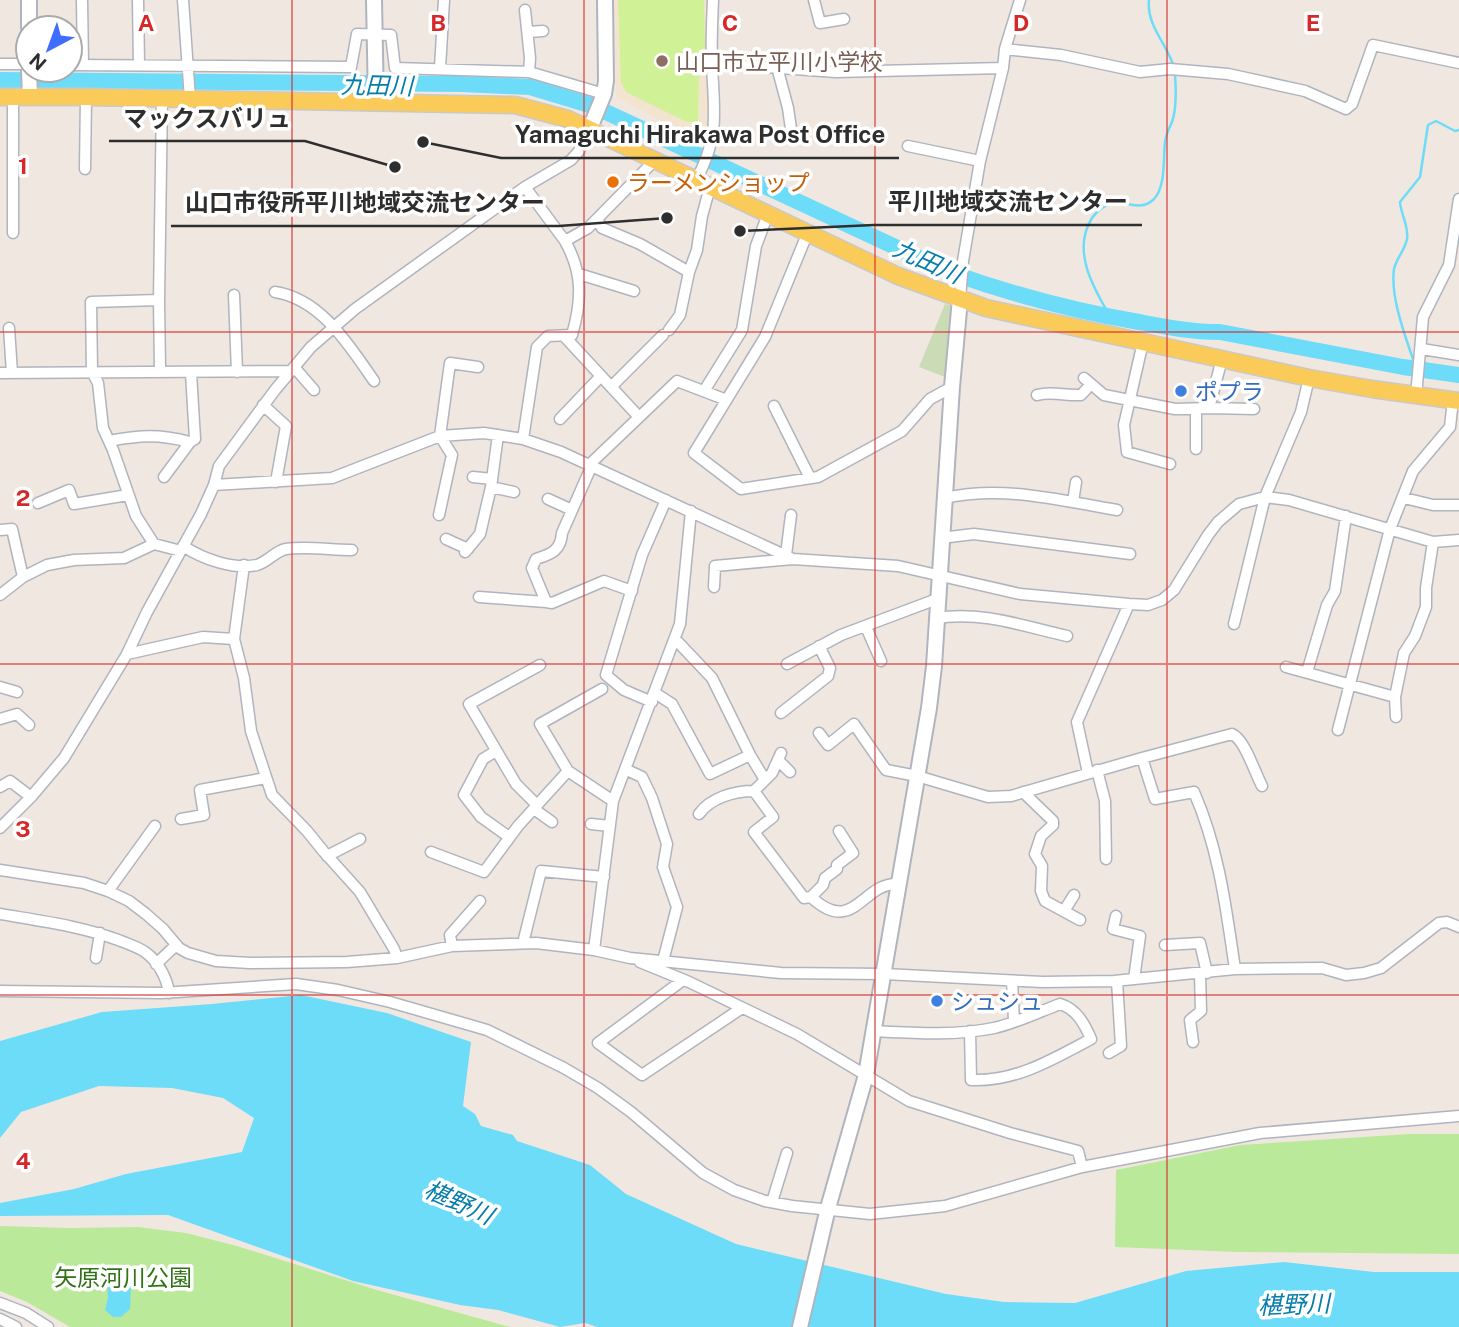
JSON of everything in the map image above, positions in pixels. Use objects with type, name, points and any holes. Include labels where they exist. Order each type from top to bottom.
[{"type":"main road","points":[[18,95],[162,99],[189,95],[376,96],[515,105],[592,123],[655,160],[702,179],[898,276],[1054,324],[1309,378],[1417,391],[1456,400]]},
{"type":"street","points":[[138,0],[139,65]]},
{"type":"street","points":[[183,0],[189,95]]},
{"type":"street","points":[[374,0],[376,96]]},
{"type":"street","points":[[440,68],[444,0]]},
{"type":"street","points":[[0,828],[64,758],[127,654],[214,485],[219,466],[292,369],[311,347],[355,309],[524,187],[571,160],[579,151],[603,95],[607,66],[605,0]]},
{"type":"street","points":[[611,387],[666,333],[680,315],[689,272],[697,250],[702,216],[702,179],[711,149],[715,121],[713,0]]},
{"type":"street","points":[[814,0],[820,23],[844,19]]},
{"type":"street","points":[[800,1327],[827,1212],[866,1074],[917,776],[933,677],[951,387],[963,264],[980,161],[1003,68],[1005,49],[1020,0]]},
{"type":"street","points":[[525,10],[529,72]]},
{"type":"street","points":[[528,32],[543,31]]},
{"type":"street","points":[[84,65],[351,67],[358,34],[374,34],[391,35],[395,68],[529,72],[603,95]]},
{"type":"street","points":[[1005,49],[1061,55],[1140,72],[1170,69],[1228,74],[1305,91],[1346,109],[1352,104],[1373,45],[1459,63]]},
{"type":"street","points":[[712,63],[836,72],[1003,68]]},
{"type":"street","points":[[777,67],[791,129]]},
{"type":"street","points":[[13,233],[18,95]]},
{"type":"street","points":[[85,169],[86,97]]},
{"type":"street","points":[[160,371],[162,99]]},
{"type":"street","points":[[908,146],[980,161]]},
{"type":"street","points":[[565,241],[588,228],[655,160]]},
{"type":"street","points":[[523,439],[537,347],[548,336],[572,335],[579,308],[579,274],[574,257],[524,187]]},
{"type":"street","points":[[1417,391],[1423,317],[1449,265],[1459,204]]},
{"type":"street","points":[[704,391],[742,330],[756,246],[768,214]]},
{"type":"street","points":[[597,219],[602,228],[640,244],[689,272]]},
{"type":"street","points":[[808,232],[765,337],[694,453],[741,489],[818,477],[902,430],[930,399],[951,387]]},
{"type":"street","points":[[579,274],[634,291]]},
{"type":"street","points":[[275,292],[293,295],[334,327],[374,381]]},
{"type":"street","points":[[234,295],[237,372]]},
{"type":"street","points":[[154,544],[136,516],[103,428],[98,383],[92,372],[91,302],[159,300]]},
{"type":"street","points":[[9,328],[12,373]]},
{"type":"street","points":[[564,336],[639,417]]},
{"type":"street","points":[[1143,342],[1124,425],[1127,452],[1170,464]]},
{"type":"street","points":[[1421,352],[1459,355]]},
{"type":"street","points":[[1209,408],[1222,359]]},
{"type":"street","points":[[439,515],[452,455],[440,436],[450,363],[478,367]]},
{"type":"street","points":[[0,373],[191,373],[292,369],[314,390]]},
{"type":"street","points":[[164,477],[195,439],[191,373]]},
{"type":"street","points":[[560,419],[601,376]]},
{"type":"street","points":[[1234,624],[1265,497],[1301,412],[1309,378]]},
{"type":"street","points":[[546,602],[532,568],[536,559],[553,553],[561,544],[562,533],[591,465],[677,381],[724,399]]},
{"type":"street","points":[[1037,395],[1048,392],[1065,396],[1081,395],[1087,381],[1104,395],[1129,398],[1156,406],[1196,410],[1254,409]]},
{"type":"street","points":[[1338,730],[1390,529],[1413,471],[1450,427],[1456,400]]},
{"type":"street","points":[[263,405],[286,426],[276,482]]},
{"type":"street","points":[[774,406],[810,478]]},
{"type":"street","points":[[1196,410],[1196,449]]},
{"type":"street","points":[[214,485],[332,478],[440,436],[484,433],[523,439],[591,465],[790,557]]},
{"type":"street","points":[[109,441],[140,435],[166,436],[190,442]]},
{"type":"street","points":[[446,539],[466,550],[480,534],[498,435]]},
{"type":"street","points":[[473,477],[514,492]]},
{"type":"street","points":[[1073,502],[1076,482]]},
{"type":"street","points":[[38,503],[69,490],[74,504],[128,495]]},
{"type":"street","points":[[944,498],[997,491],[1117,510]]},
{"type":"street","points":[[714,587],[715,566],[790,557],[872,563],[1020,594],[1148,605],[1162,600],[1184,577],[1218,522],[1239,503],[1265,497],[1289,500],[1433,542],[1459,540]]},
{"type":"street","points":[[1404,498],[1433,505],[1459,505]]},
{"type":"street","points":[[548,499],[572,510]]},
{"type":"street","points":[[666,500],[642,555],[606,675],[624,690],[672,704],[710,774],[750,755]]},
{"type":"street","points":[[594,950],[613,802],[680,624],[691,511]]},
{"type":"street","points":[[790,557],[791,515]]},
{"type":"street","points":[[1307,672],[1327,605],[1335,591],[1346,516]]},
{"type":"street","points":[[0,530],[12,529],[23,577]]},
{"type":"street","points":[[941,538],[974,534],[1130,554]]},
{"type":"street","points":[[1396,717],[1395,697],[1404,653],[1415,636],[1426,607],[1433,542]]},
{"type":"street","points":[[0,595],[36,569],[60,562],[124,558],[154,544],[182,548],[219,563],[244,565],[257,565],[284,549],[352,550]]},
{"type":"street","points":[[244,565],[234,639],[244,678],[251,731],[272,795],[360,892],[397,958]]},
{"type":"street","points":[[479,597],[552,604],[604,581],[632,591]]},
{"type":"street","points":[[787,664],[819,646],[937,599]]},
{"type":"street","points":[[1106,859],[1105,802],[1077,722],[1129,604]]},
{"type":"street","points":[[936,618],[954,615],[994,619],[1039,627],[1068,636]]},
{"type":"street","points":[[866,627],[881,661]]},
{"type":"street","points":[[127,654],[203,637],[234,639]]},
{"type":"street","points":[[675,639],[712,678],[765,780]]},
{"type":"street","points":[[781,713],[828,676],[830,668],[819,646]]},
{"type":"street","points":[[540,665],[469,704],[516,785],[552,822]]},
{"type":"street","points":[[1286,667],[1395,697]]},
{"type":"street","points":[[0,687],[17,692]]},
{"type":"street","points":[[602,689],[538,720],[568,771],[613,802]]},
{"type":"street","points":[[0,719],[18,714],[29,725]]},
{"type":"street","points":[[819,733],[831,748],[854,724],[886,770],[1000,798],[1232,734],[1241,740],[1251,768],[1262,786]]},
{"type":"street","points":[[496,751],[483,759],[464,795],[481,817],[509,837]]},
{"type":"street","points":[[699,814],[710,801],[754,791],[772,773],[779,756],[790,772]]},
{"type":"street","points":[[1142,758],[1155,799],[1194,792],[1216,852],[1235,969]]},
{"type":"street","points":[[626,770],[642,776],[667,844],[663,867],[677,906],[663,961]]},
{"type":"street","points":[[431,852],[484,872],[509,837],[568,771]]},
{"type":"street","points":[[0,787],[14,778],[31,797]]},
{"type":"street","points":[[181,819],[204,815],[200,790],[266,778]]},
{"type":"street","points":[[754,791],[773,817],[754,832],[804,898],[811,897],[823,885],[825,878],[837,869],[837,864],[857,851],[839,831]]},
{"type":"street","points":[[1023,792],[1053,821],[1053,825],[1041,836],[1035,853],[1042,866],[1041,897],[1080,920]]},
{"type":"street","points":[[591,824],[610,826]]},
{"type":"street","points":[[108,891],[155,826]]},
{"type":"street","points":[[327,856],[360,839]]},
{"type":"street","points":[[0,870],[84,883],[108,891],[129,901],[146,914],[176,945],[188,953],[203,958],[250,963],[347,962],[397,958],[452,946],[523,943],[594,950],[630,958],[769,972],[884,974],[1012,981],[1117,981],[1235,969],[1322,968],[1346,975],[1364,974],[1381,968],[1439,923],[1447,922],[1459,927]]},
{"type":"street","points":[[523,943],[541,871],[604,877]]},
{"type":"street","points":[[811,897],[831,912],[840,911],[861,903],[889,883],[898,884]]},
{"type":"street","points":[[1064,911],[1074,895]]},
{"type":"street","points":[[452,946],[450,935],[480,901]]},
{"type":"street","points":[[0,914],[100,933],[146,952],[167,981],[169,993]]},
{"type":"street","points":[[1116,916],[1113,929],[1141,932],[1134,979]]},
{"type":"street","points":[[96,958],[100,933]]},
{"type":"street","points":[[1165,945],[1199,939],[1203,974],[1201,1012],[1190,1020],[1193,1042]]},
{"type":"street","points":[[156,964],[176,945]]},
{"type":"street","points":[[630,958],[797,1034],[909,1101],[1078,1151],[1082,1167]]},
{"type":"street","points":[[683,980],[598,1043],[642,1075],[742,1008]]},
{"type":"street","points":[[1012,981],[1014,1021]]},
{"type":"street","points":[[1109,1053],[1121,1046],[1117,981]]},
{"type":"street","points":[[0,991],[169,993],[296,984],[390,1002],[487,1030],[525,1047],[598,1088],[631,1112],[703,1173],[734,1190],[772,1202],[827,1212],[870,1214],[945,1206],[1082,1167],[1260,1133],[1459,1116]]},
{"type":"street","points":[[874,1031],[970,1031],[1014,1021],[1060,1004],[1069,1007],[1084,1023],[1091,1040],[1023,1074],[983,1081],[971,1080],[970,1031]]},
{"type":"street","points":[[772,1202],[787,1153]]},
{"type":"street","points":[[0,1303],[26,1313],[48,1327]]},
{"type":"street","points":[[0,1319],[14,1326]]},
{"type":"shaded area","name":"山口市立平川小学校","points":[[614,0],[707,0],[708,143],[703,143],[616,97]]},
{"type":"green space","name":"山口市立平川小学校","points":[[618,0],[704,0],[705,48],[699,67],[698,122],[687,122],[626,92],[621,82]]},
{"type":"green space","points":[[945,304],[956,307],[945,377],[919,367]]},
{"type":"green space","points":[[1410,1134],[1459,1134],[1459,1254],[1237,1252],[1115,1247],[1116,1170],[1240,1145]]},
{"type":"green space","name":"矢原河川公園","points":[[0,1226],[138,1227],[186,1233],[510,1327],[70,1327],[27,1302],[0,1291]]},
{"type":"water","name":"椹野川","points":[[301,995],[387,1013],[471,1042],[463,1106],[475,1114],[481,1126],[513,1135],[517,1141],[590,1165],[626,1194],[736,1244],[946,1294],[1004,1302],[1075,1303],[1186,1271],[1284,1262],[1374,1272],[1459,1272],[1459,1327],[597,1327],[585,1323],[560,1327],[498,1310],[460,1305],[353,1281],[168,1215],[0,1216],[0,1203],[74,1189],[126,1174],[242,1152],[254,1118],[223,1098],[172,1088],[99,1086],[21,1112],[0,1138],[0,1041],[102,1012]]},
{"type":"water","points":[[120,1274],[131,1287],[130,1309],[121,1317],[113,1317],[105,1310],[108,1298],[107,1279]]},
{"type":"waterway","points":[[1149,0],[1151,18],[1174,67]]},
{"type":"waterway","points":[[1111,318],[1087,270],[1084,256],[1086,231],[1094,215],[1107,205],[1144,205],[1158,194],[1162,180],[1165,139],[1175,111],[1175,74]]},
{"type":"waterway","name":"九田川","points":[[0,80],[530,87],[593,106],[949,272],[996,288],[1115,318],[1179,329],[1220,332],[1459,375]]},
{"type":"waterway","points":[[1415,365],[1394,292],[1394,269],[1406,243],[1407,234],[1400,202],[1420,177],[1428,125],[1436,121],[1455,131],[1459,130]]},
{"type":"place","name":"山口市立平川小学校","points":[[662,61]]},
{"type":"place","name":"Yamaguchi Hirakawa Post Office","points":[[423,142]]},
{"type":"place","name":"マックスバリュ","points":[[395,167]]},
{"type":"place","name":"ラーメンショップ","points":[[613,182]]},
{"type":"place","name":"山口市役所平川地域交流センター","points":[[667,218]]},
{"type":"place","name":"平川地域交流センター","points":[[740,231]]},
{"type":"place","name":"ポプラ","points":[[1181,391]]},
{"type":"place","name":"シュシュ","points":[[937,1001]]}]
